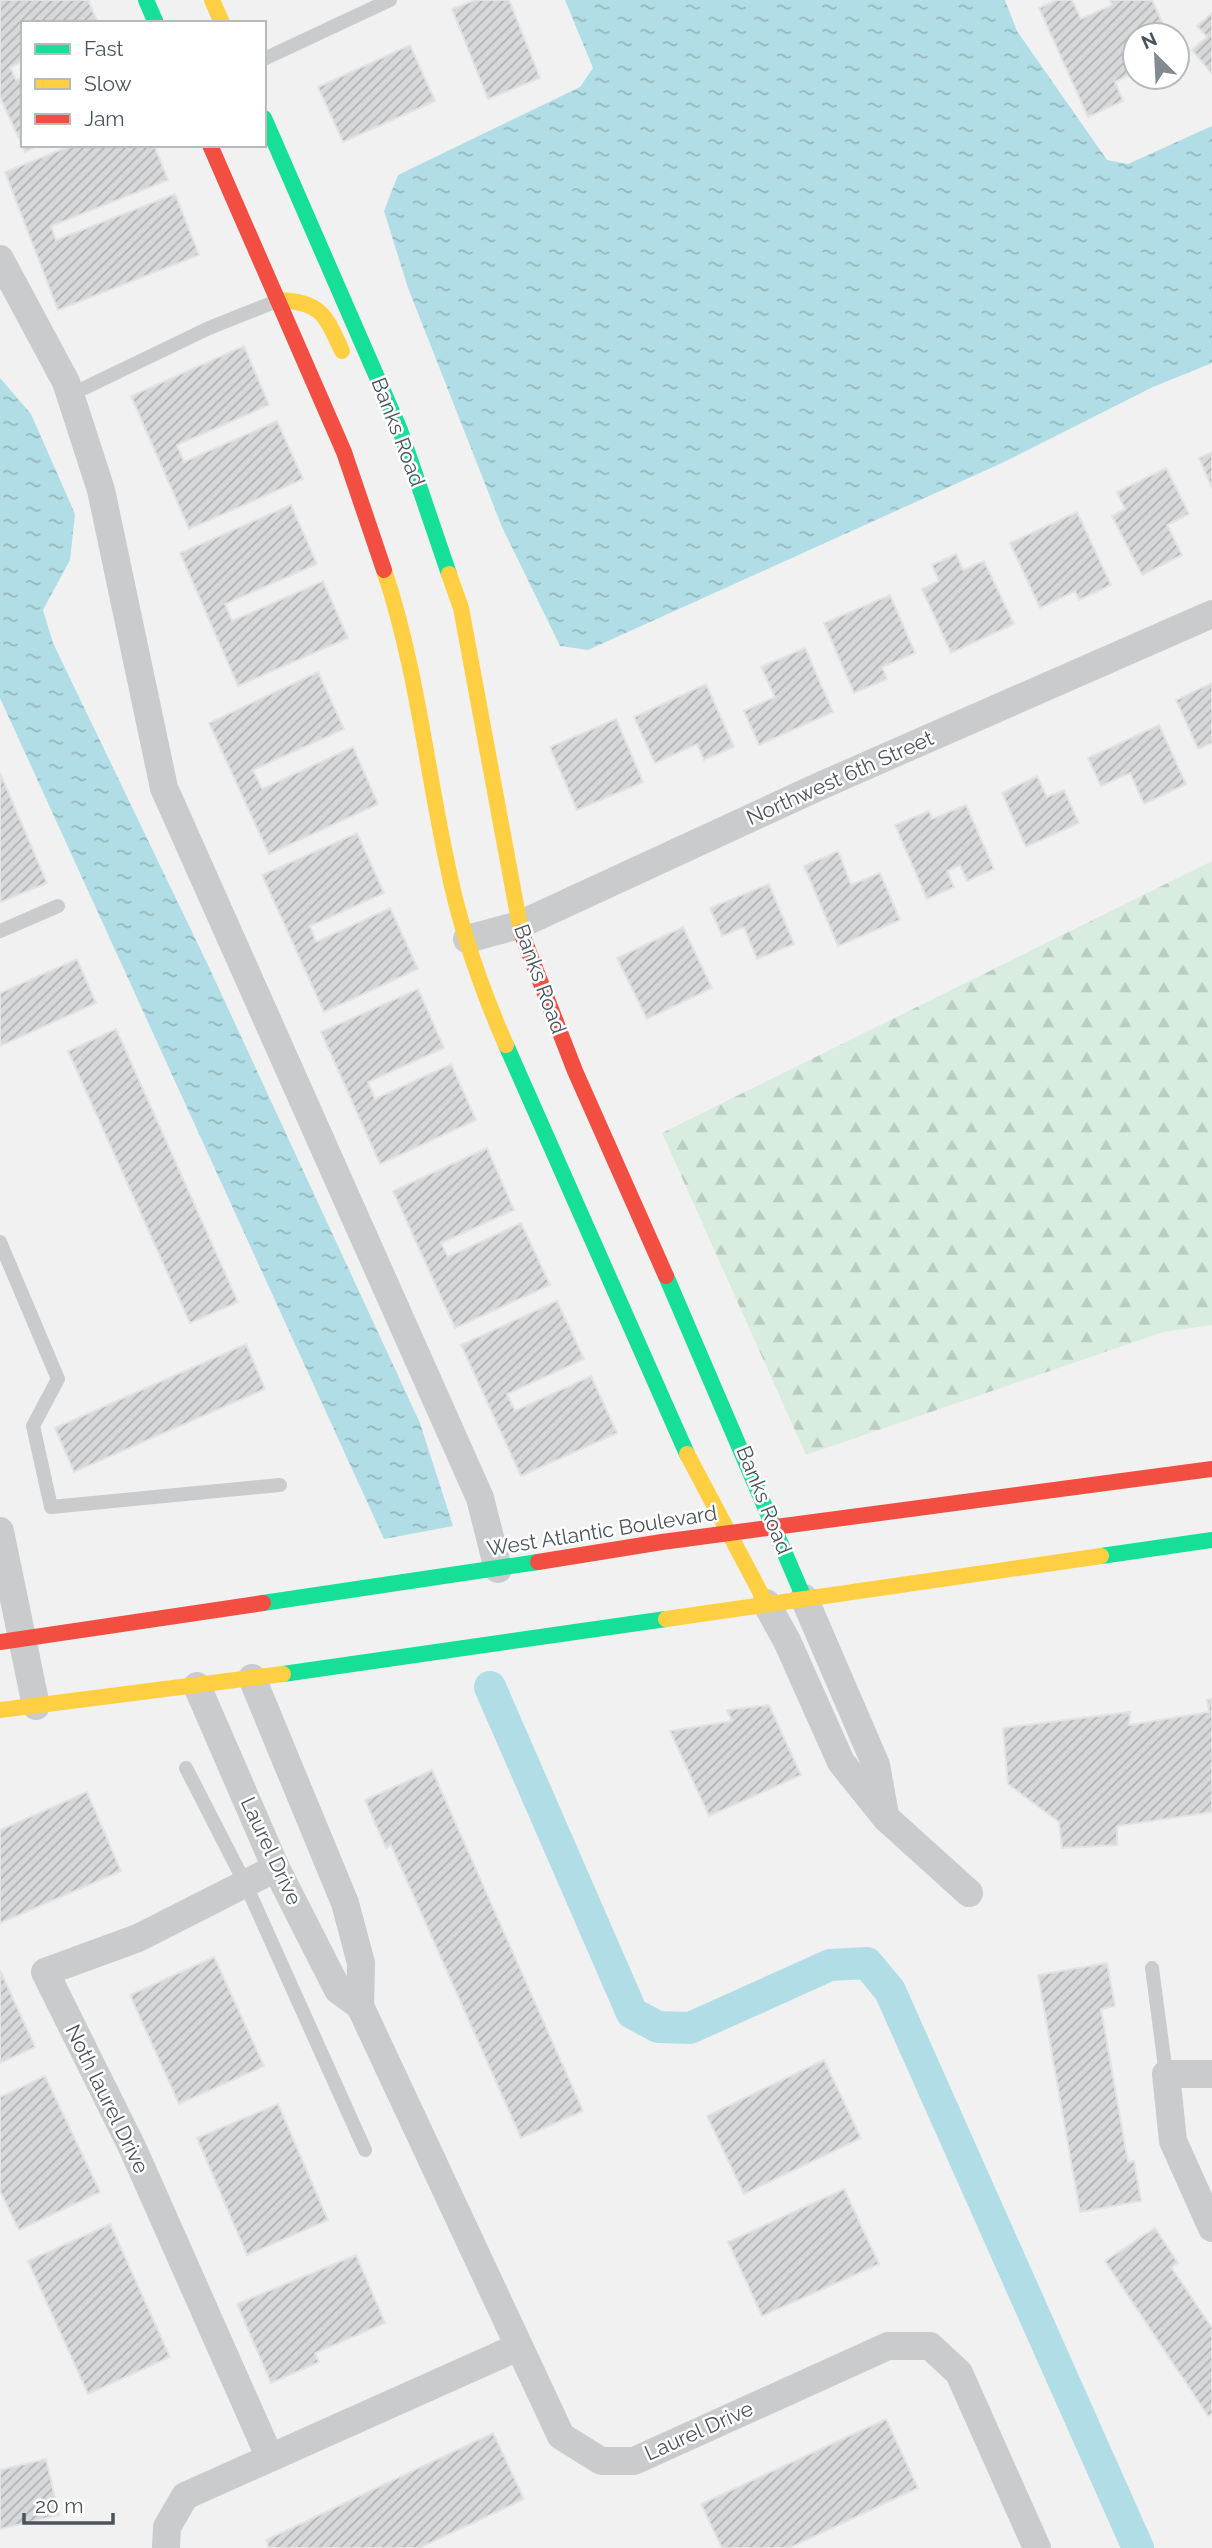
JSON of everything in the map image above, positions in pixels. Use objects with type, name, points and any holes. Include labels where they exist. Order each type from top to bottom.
[{"type":"street","points":[[146,0],[155,21]]},
{"type":"street","points":[[212,0],[221,21]]},
{"type":"street","name":"Banks Road","points":[[266,123],[400,430],[461,608],[519,925],[552,1017],[754,1472],[804,1598],[876,1765],[886,1818]]},
{"type":"street","name":"Banks Road","points":[[211,147],[344,452],[402,623],[438,819],[467,939],[498,1027],[539,1124],[698,1479],[766,1603],[841,1762],[886,1818],[969,1893]]},
{"type":"street","points":[[0,259],[70,395],[101,490],[164,788],[480,1498],[498,1569]]},
{"type":"street","points":[[278,300],[306,301],[319,307],[352,372]]},
{"type":"street","points":[[406,500],[448,569]]},
{"type":"street","name":"Northwest 6th Street","points":[[467,939],[519,925],[820,786],[1212,614]]},
{"type":"street","name":"West Atlantic Boulevard","points":[[11,1640],[776,1526],[1212,1469]]},
{"type":"street","points":[[0,1531],[11,1640],[36,1706]]},
{"type":"street","points":[[0,1710],[197,1686],[1212,1540]]},
{"type":"street","name":"Laurel Drive","points":[[252,1678],[345,1903],[360,1963],[360,2006],[561,2436],[601,2461],[634,2460],[888,2346],[930,2346],[959,2373],[1037,2548]]},
{"type":"street","name":"Laurel Drive","points":[[197,1686],[276,1868],[338,1990],[360,2006]]},
{"type":"street","name":"Noth laurel Drive","points":[[270,2458],[133,2149],[45,1972],[138,1938],[276,1868]]},
{"type":"street","points":[[1212,2074],[1166,2074],[1173,2141],[1212,2228]]},
{"type":"street","points":[[167,2537],[185,2496],[518,2347]]},
{"type":"lane","points":[[266,58],[390,0]]},
{"type":"lane","points":[[70,395],[209,328],[278,300]]},
{"type":"lane","points":[[0,931],[58,906]]},
{"type":"lane","points":[[0,1242],[58,1379],[33,1426],[51,1507],[280,1485]]},
{"type":"lane","points":[[186,1768],[245,1882],[365,2150]]},
{"type":"lane","points":[[1152,1968],[1166,2074]]},
{"type":"green space","points":[[1212,861],[1212,1325],[1163,1332],[806,1455],[662,1133]]},
{"type":"water","points":[[565,0],[1005,0],[1017,31],[1107,160],[1128,164],[1212,126],[1212,363],[1153,387],[1002,463],[588,650],[560,646],[502,527],[408,288],[384,211],[398,175],[580,87],[593,68]]},
{"type":"water","points":[[0,378],[31,414],[75,514],[70,560],[43,610],[53,643],[207,963],[420,1423],[453,1526],[384,1539],[0,698]]},
{"type":"building","points":[[0,0],[88,0],[97,21],[21,21],[21,62],[10,67],[16,80],[21,78],[21,143],[0,97]]},
{"type":"building","points":[[475,0],[509,0],[540,78],[488,99],[452,9]]},
{"type":"building","points":[[1056,0],[1072,0],[1081,19],[1112,5],[1110,0],[1152,0],[1162,21],[1121,21],[1121,79],[1115,82],[1123,101],[1088,117],[1039,8]]},
{"type":"building","points":[[1212,13],[1212,74],[1192,50],[1207,37],[1197,26]]},
{"type":"building","points":[[410,45],[435,101],[343,142],[318,87]]},
{"type":"building","points":[[23,147],[35,147],[25,152]]},
{"type":"building","points":[[68,147],[155,147],[168,180],[51,226],[56,240],[175,194],[199,255],[58,310],[5,172]]},
{"type":"building","points":[[244,346],[269,405],[177,445],[184,462],[277,421],[303,479],[189,529],[131,396]]},
{"type":"building","points":[[1212,452],[1212,488],[1199,458]]},
{"type":"building","points":[[1166,468],[1189,514],[1167,525],[1182,555],[1142,575],[1112,516],[1125,509],[1117,492]]},
{"type":"building","points":[[291,505],[317,564],[225,604],[232,621],[323,581],[348,638],[238,686],[180,553]]},
{"type":"building","points":[[1077,512],[1111,585],[1079,600],[1075,591],[1040,608],[1010,543]]},
{"type":"building","points":[[956,554],[963,570],[984,561],[1014,624],[951,653],[922,589],[939,581],[932,565]]},
{"type":"building","points":[[890,595],[915,653],[882,667],[887,679],[854,693],[824,623]]},
{"type":"building","points":[[805,648],[833,712],[759,745],[744,711],[775,697],[761,667]]},
{"type":"building","points":[[318,672],[344,729],[253,770],[262,789],[353,747],[378,804],[269,854],[209,723]]},
{"type":"building","points":[[1212,683],[1212,743],[1198,749],[1176,700]]},
{"type":"building","points":[[706,684],[734,747],[704,760],[697,744],[655,763],[634,717]]},
{"type":"building","points":[[616,719],[643,782],[577,810],[550,747]]},
{"type":"building","points":[[1159,725],[1186,784],[1144,804],[1130,773],[1101,786],[1088,758]]},
{"type":"building","points":[[0,773],[47,883],[1,902],[0,900]]},
{"type":"building","points":[[1037,776],[1047,797],[1064,790],[1079,823],[1026,847],[1002,793]]},
{"type":"building","points":[[966,805],[994,869],[967,881],[960,865],[947,871],[954,887],[927,899],[895,825],[929,811],[932,819]]},
{"type":"building","points":[[357,833],[384,893],[310,926],[316,942],[390,908],[418,969],[324,1012],[262,875]]},
{"type":"building","points":[[838,851],[851,885],[880,873],[900,920],[838,946],[804,866]]},
{"type":"building","points":[[769,884],[794,944],[757,959],[744,927],[722,936],[710,908]]},
{"type":"building","points":[[683,927],[712,988],[647,1019],[617,958]]},
{"type":"building","points":[[77,959],[96,1003],[0,1046],[0,993]]},
{"type":"building","points":[[418,989],[444,1048],[368,1082],[375,1099],[451,1064],[476,1120],[380,1164],[321,1032]]},
{"type":"building","points":[[116,1029],[238,1302],[190,1323],[68,1051]]},
{"type":"building","points":[[487,1148],[514,1210],[441,1243],[448,1257],[521,1223],[550,1285],[455,1328],[393,1191]]},
{"type":"building","points":[[557,1301],[584,1359],[507,1394],[515,1411],[591,1376],[617,1433],[521,1476],[461,1345]]},
{"type":"building","points":[[246,1344],[265,1389],[74,1472],[55,1428]]},
{"type":"building","points":[[1212,1699],[1212,1812],[1117,1826],[1117,1845],[1062,1848],[1059,1822],[1008,1784],[1003,1728],[1130,1712],[1129,1725],[1209,1712],[1207,1700]]},
{"type":"building","points":[[769,1705],[801,1775],[709,1816],[670,1731],[732,1721],[727,1710]]},
{"type":"building","points":[[432,1770],[583,2111],[521,2138],[391,1845],[386,1848],[365,1800]]},
{"type":"building","points":[[87,1792],[121,1871],[0,1923],[0,1830]]},
{"type":"building","points":[[214,1957],[264,2066],[179,2104],[130,1995]]},
{"type":"building","points":[[1107,1963],[1115,2006],[1101,2009],[1128,2162],[1134,2161],[1141,2201],[1080,2212],[1038,1975]]},
{"type":"building","points":[[0,1970],[35,2047],[0,2063]]},
{"type":"building","points":[[824,2060],[861,2138],[744,2194],[707,2116]]},
{"type":"building","points":[[45,2076],[100,2192],[19,2230],[0,2191],[0,2097]]},
{"type":"building","points":[[278,2104],[328,2220],[247,2255],[197,2138]]},
{"type":"building","points":[[844,2189],[879,2264],[762,2316],[728,2242]]},
{"type":"building","points":[[110,2224],[170,2357],[88,2394],[28,2261]]},
{"type":"building","points":[[1155,2228],[1178,2263],[1171,2267],[1212,2328],[1212,2414],[1208,2416],[1105,2261]]},
{"type":"building","points":[[356,2255],[385,2323],[315,2353],[319,2362],[271,2383],[237,2304]]},
{"type":"building","points":[[886,2419],[918,2488],[789,2548],[722,2548],[701,2504]]},
{"type":"building","points":[[493,2433],[524,2499],[419,2548],[269,2548],[266,2540]]},
{"type":"building","points":[[46,2459],[59,2515],[0,2529],[0,2470]]},
{"type":"waterway","points":[[490,1687],[632,2013],[658,2027],[690,2028],[830,1965],[867,1963],[890,1991],[1138,2548]]},
{"type":"traffic: fast","points":[[146,0],[155,21]]},
{"type":"traffic: fast","points":[[266,123],[400,430],[449,574]]},
{"type":"traffic: fast","points":[[506,1045],[687,1454]]},
{"type":"traffic: fast","points":[[666,1276],[804,1598]]},
{"type":"traffic: fast","points":[[1101,1556],[1212,1540]]},
{"type":"traffic: fast","points":[[263,1603],[538,1562]]},
{"type":"traffic: fast","points":[[283,1674],[666,1619]]},
{"type":"traffic: slow","points":[[212,0],[221,21]]},
{"type":"traffic: slow","points":[[278,300],[304,304],[320,312],[342,351]]},
{"type":"traffic: slow","points":[[384,570],[412,679],[452,886],[464,932],[506,1045]]},
{"type":"traffic: slow","points":[[449,574],[461,608],[521,932]]},
{"type":"traffic: slow","points":[[687,1454],[766,1603]]},
{"type":"traffic: slow","points":[[666,1619],[1101,1556]]},
{"type":"traffic: slow","points":[[0,1710],[283,1674]]},
{"type":"traffic: jam","points":[[211,147],[344,452],[384,570]]},
{"type":"traffic: jam","points":[[521,932],[575,1071],[666,1276]]},
{"type":"traffic: jam","points":[[538,1562],[662,1542],[1212,1469]]},
{"type":"traffic: jam","points":[[0,1642],[263,1603]]}]
